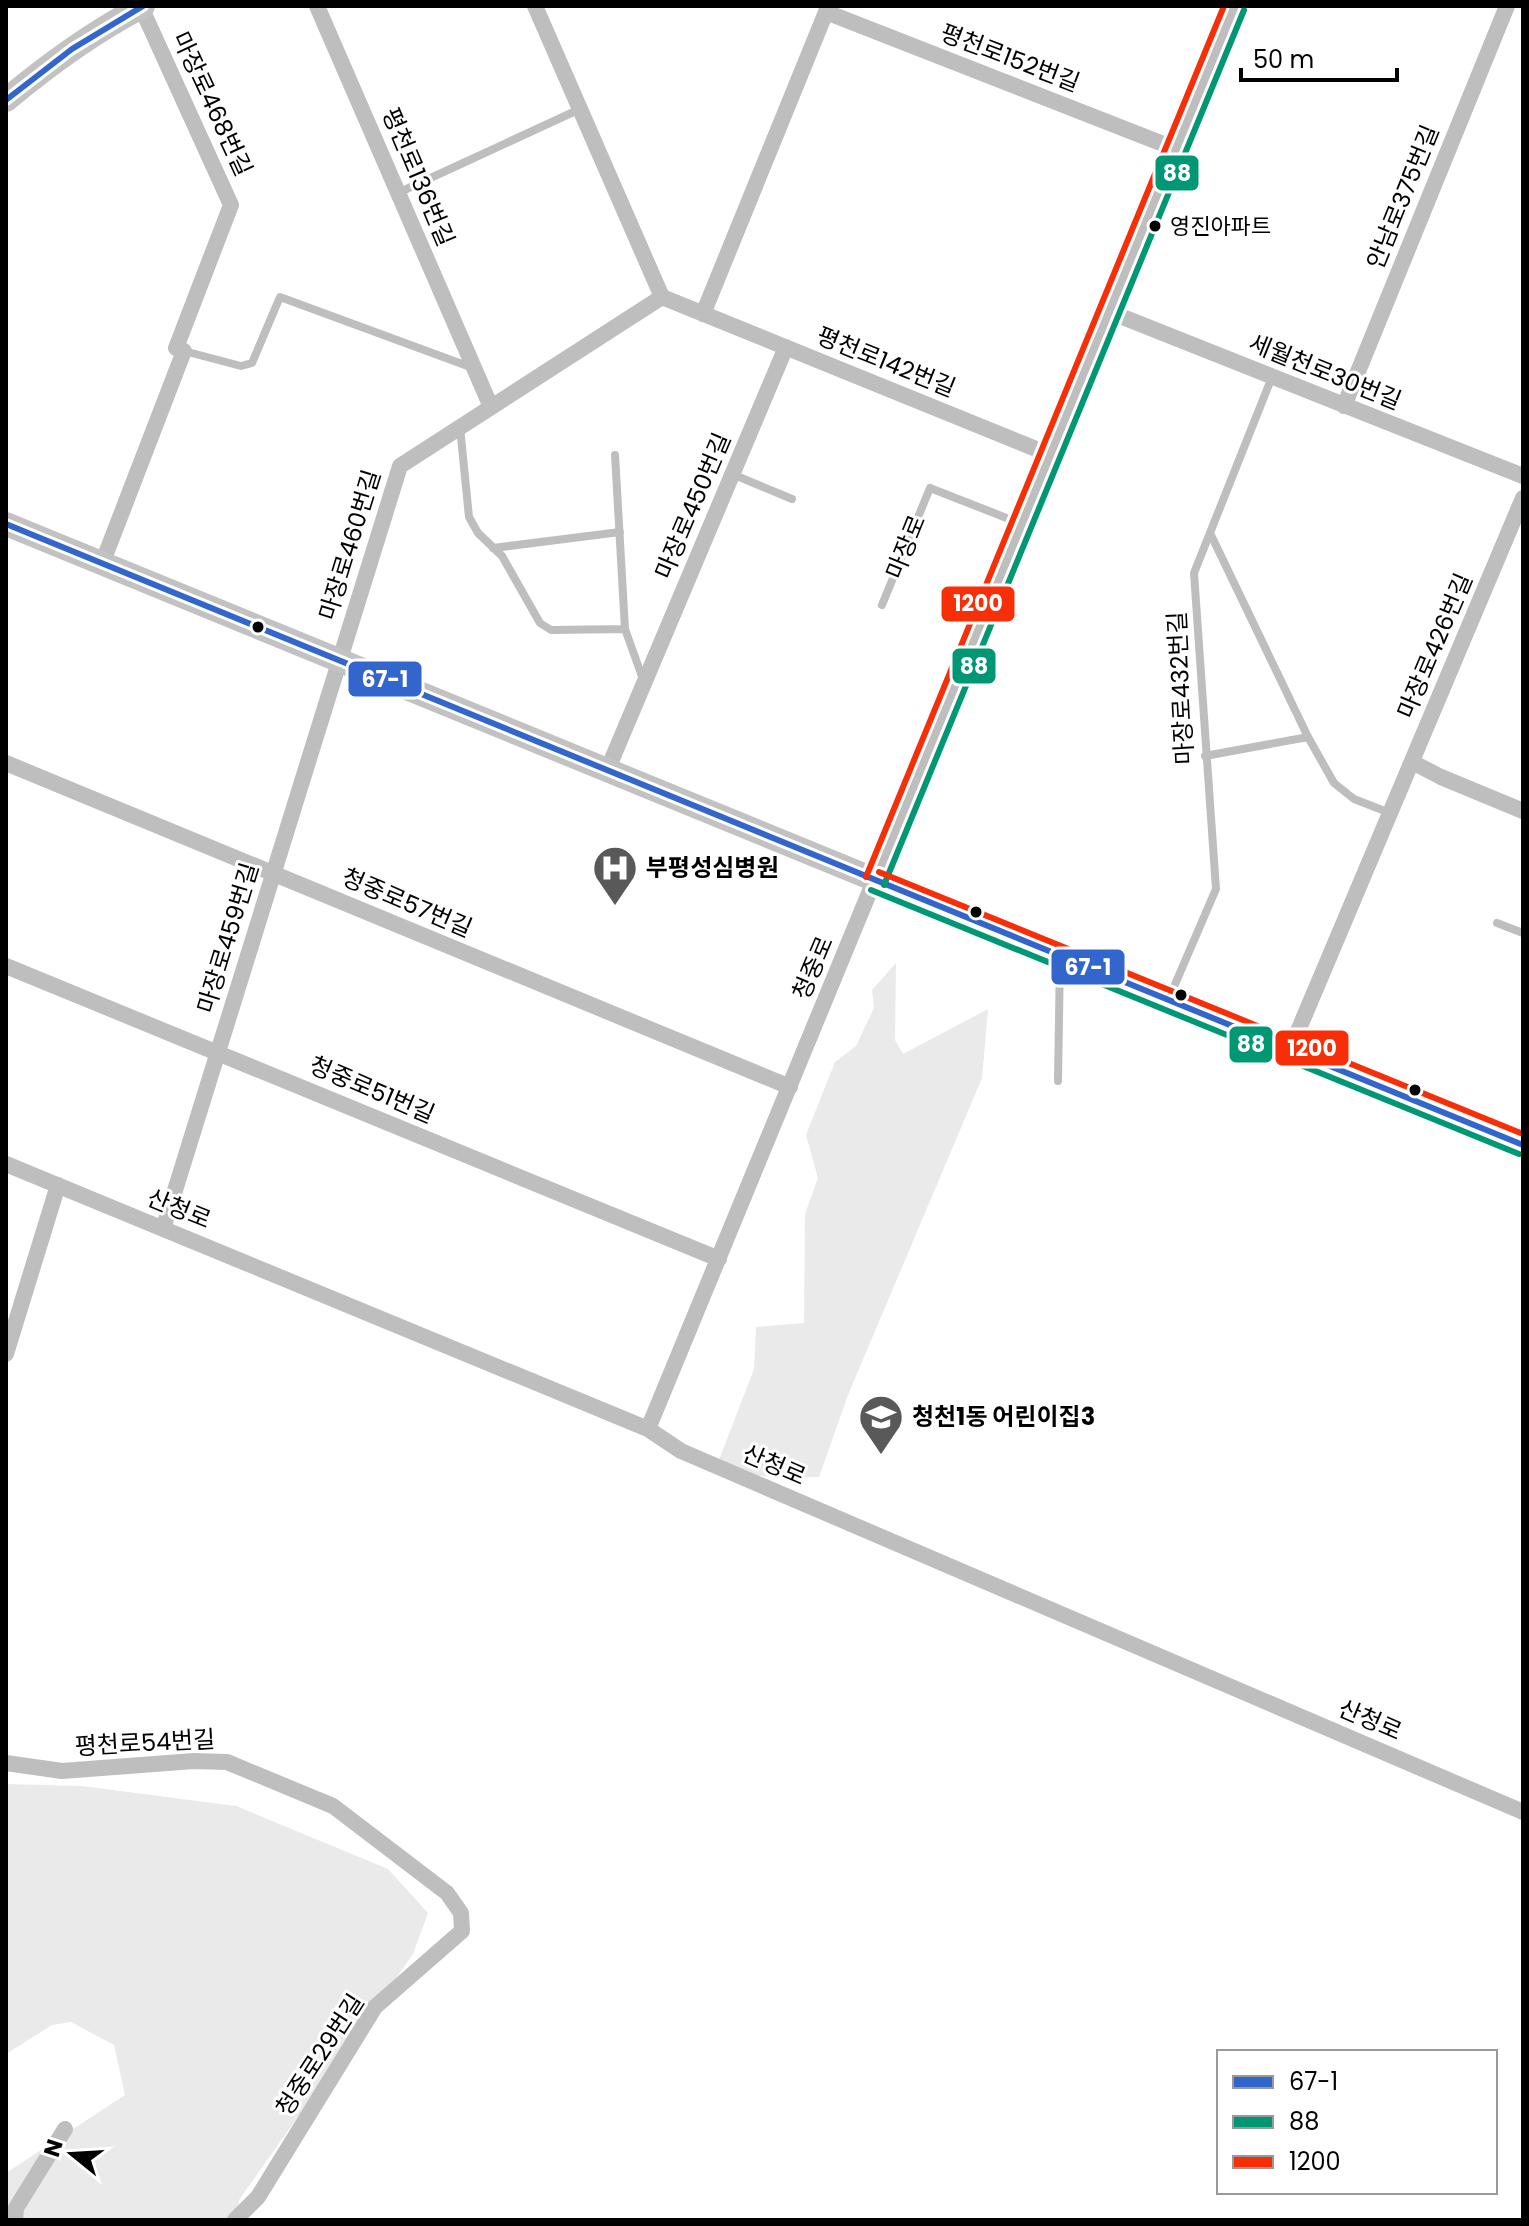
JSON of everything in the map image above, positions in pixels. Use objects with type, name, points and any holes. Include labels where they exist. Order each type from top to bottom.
[{"type":"main road","points":[[6,100],[103,27],[142,6]]},
{"type":"main road","points":[[6,524],[1523,1145]]},
{"type":"street","name":"마장로468번길","points":[[102,564],[184,351],[176,348],[231,205],[142,6]]},
{"type":"street","name":"평천로136번길","points":[[317,6],[491,407]]},
{"type":"street","points":[[535,6],[662,297]]},
{"type":"street","name":"청중로","points":[[648,1429],[1235,6]]},
{"type":"street","name":"안남로375번길","points":[[1344,406],[1507,6]]},
{"type":"street","name":"평천로152번길","points":[[703,314],[827,9],[1176,149]]},
{"type":"street","name":"평천로142번길","points":[[662,297],[1051,455]]},
{"type":"street","name":"마장로460번길","points":[[340,661],[400,466],[662,297]]},
{"type":"street","name":"세월천로30번길","points":[[1110,312],[1523,476]]},
{"type":"street","name":"마장로450번길","points":[[607,771],[786,347]]},
{"type":"street","name":"마장로426번길","points":[[1290,1050],[1523,498]]},
{"type":"street","name":"마장로459번길","points":[[163,1229],[340,661]]},
{"type":"street","points":[[1412,762],[1523,811]]},
{"type":"street","name":"청중로57번길","points":[[6,763],[790,1087]]},
{"type":"street","name":"청중로51번길","points":[[6,966],[719,1259]]},
{"type":"street","name":"산청로","points":[[6,1164],[648,1429],[681,1451],[1523,1812]]},
{"type":"street","points":[[6,1354],[58,1185]]},
{"type":"street","name":"평천로54번길","points":[[6,1763],[62,1771],[194,1761],[227,1762],[333,1806],[447,1893],[461,1913],[462,1931]]},
{"type":"street","name":"청중로29번길","points":[[235,2220],[258,2197],[375,2007],[462,1931]]},
{"type":"street","points":[[15,2220],[16,2208],[65,2129]]},
{"type":"lane","points":[[398,193],[580,109]]},
{"type":"lane","points":[[184,351],[241,366],[252,363],[280,297],[474,368]]},
{"type":"lane","name":"마장로432번길","points":[[1168,1001],[1216,889],[1194,573],[1272,377]]},
{"type":"lane","points":[[460,427],[469,517],[478,533],[502,556],[540,623],[551,630],[625,629]]},
{"type":"lane","name":"마장로450번길","points":[[615,455],[625,629],[644,683]]},
{"type":"lane","points":[[732,474],[792,499]]},
{"type":"lane","name":"마장로","points":[[882,605],[930,488],[1022,524]]},
{"type":"lane","points":[[493,548],[620,532]]},
{"type":"lane","points":[[1211,535],[1308,737],[1334,783],[1354,799],[1390,813]]},
{"type":"lane","points":[[1205,756],[1308,737]]},
{"type":"lane","points":[[1497,923],[1523,933]]},
{"type":"lane","points":[[1058,1081],[1060,956]]},
{"type":"shaded area","points":[[896,963],[895,1040],[903,1054],[988,1009],[982,1078],[848,1395],[819,1477],[752,1476],[719,1460],[754,1369],[756,1327],[804,1323],[805,1214],[818,1178],[806,1135],[835,1062],[856,1046],[874,1008],[872,990]]},
{"type":"shaded area","points":[[6,1784],[82,1786],[236,1806],[388,1869],[428,1913],[413,1954],[239,2200],[238,2220],[6,2220],[6,2173],[125,2095],[114,2045],[71,2022],[52,2025],[6,2054]]},
{"type":"transit line","name":"67-1","points":[[6,100],[72,49],[143,6]]},
{"type":"transit line","name":"1200","points":[[866,877],[1224,6]]},
{"type":"transit line","name":"88","points":[[884,885],[1244,10]]},
{"type":"transit line","name":"67-1","points":[[6,524],[1523,1145]]},
{"type":"transit line","name":"1200","points":[[879,872],[1523,1134]]},
{"type":"transit line","name":"88","points":[[871,890],[1519,1154]]},
{"type":"place","name":"영진아파트","points":[[1155,226]]},
{"type":"place","name":"부평성심병원","points":[[615,907]]},
{"type":"place","name":"청천1동 어린이집3","points":[[881,1456]]}]
